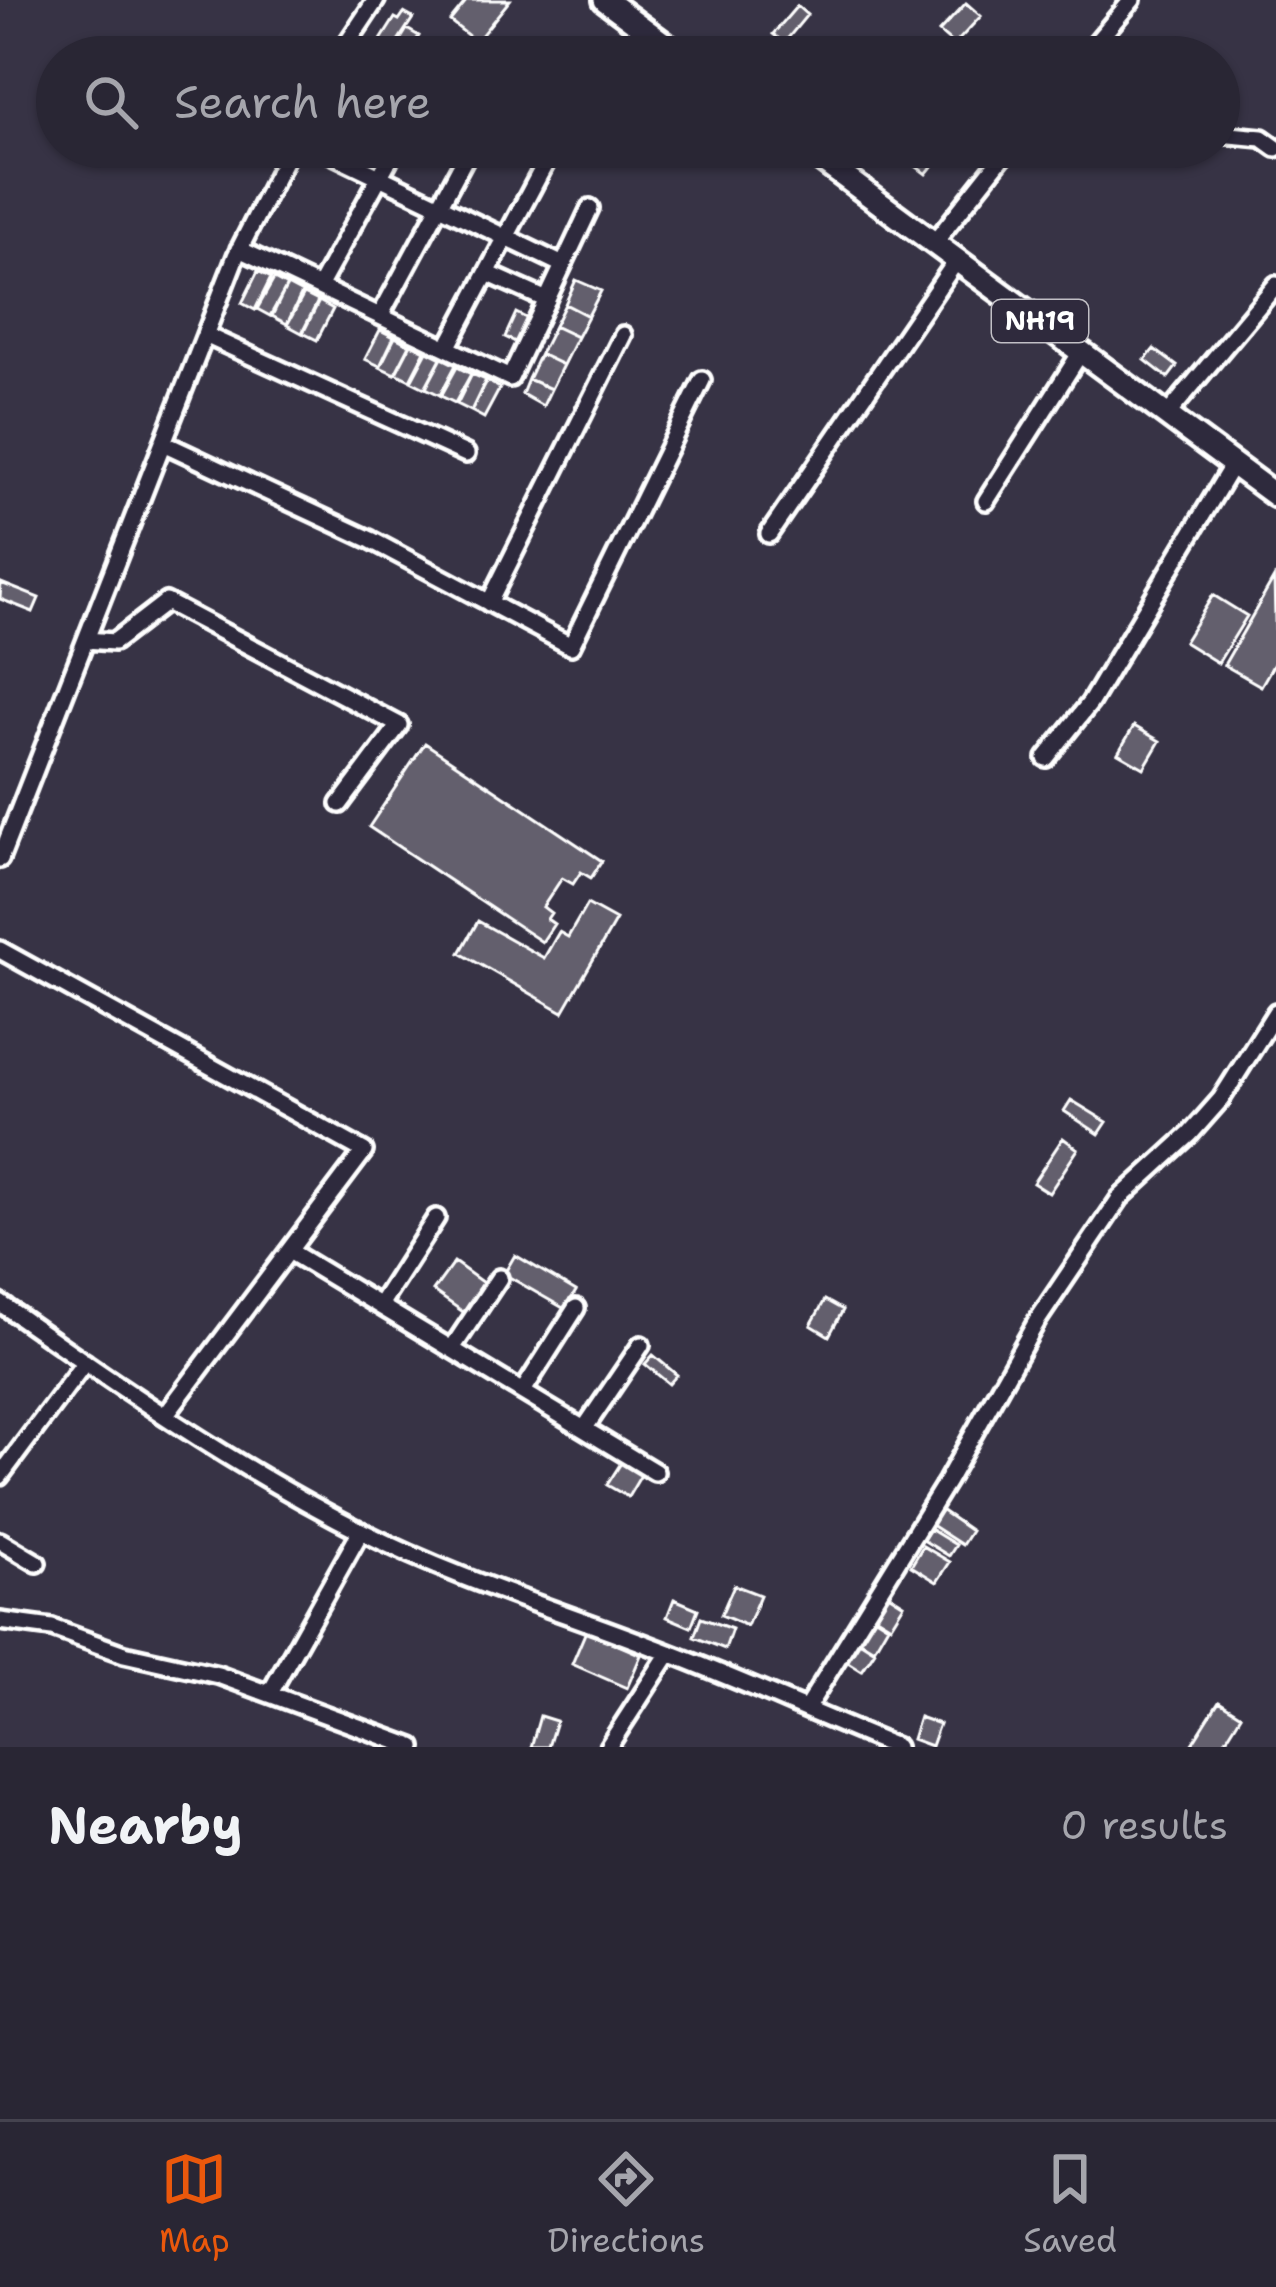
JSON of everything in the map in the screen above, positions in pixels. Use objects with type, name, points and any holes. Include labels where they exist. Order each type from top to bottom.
[{"type":"highway","points":[[605,0],[654,36]]},
{"type":"highway","name":"NH19","points":[[832,168],[1276,496]]},
{"type":"street","points":[[352,36],[376,0]]},
{"type":"street","points":[[1102,36],[1132,0]]},
{"type":"street","points":[[1240,136],[1262,138],[1276,148]]},
{"type":"street","points":[[0,859],[239,249],[281,168]]},
{"type":"street","points":[[361,168],[563,265]]},
{"type":"street","points":[[319,287],[385,168]]},
{"type":"street","points":[[380,316],[460,168]]},
{"type":"street","points":[[447,348],[543,168]]},
{"type":"street","points":[[934,243],[993,168]]},
{"type":"street","points":[[239,249],[510,378],[590,208]]},
{"type":"street","points":[[769,534],[957,260]]},
{"type":"street","points":[[487,273],[547,300]]},
{"type":"street","points":[[1167,415],[1276,285]]},
{"type":"street","points":[[205,335],[466,454]]},
{"type":"street","points":[[489,603],[623,335]]},
{"type":"street","points":[[986,501],[1082,352]]},
{"type":"street","points":[[164,442],[371,541],[571,646],[702,380]]},
{"type":"street","points":[[1046,758],[1090,703],[1233,464]]},
{"type":"street","points":[[86,640],[114,642],[166,602],[399,725],[340,804]]},
{"type":"street","points":[[0,950],[364,1151],[166,1414]]},
{"type":"street","points":[[806,1708],[947,1481],[1037,1321],[1120,1198],[1221,1099],[1276,1012]]},
{"type":"street","points":[[380,1305],[436,1218]]},
{"type":"street","points":[[291,1252],[655,1472]]},
{"type":"street","points":[[453,1347],[499,1278]]},
{"type":"street","points":[[0,1304],[166,1414],[362,1531],[473,1582],[669,1653],[896,1747]]},
{"type":"street","points":[[523,1391],[576,1308]]},
{"type":"street","points":[[584,1429],[640,1345]]},
{"type":"street","points":[[0,1476],[85,1362]]},
{"type":"street","points":[[270,1694],[362,1531]]},
{"type":"street","points":[[0,1540],[38,1563]]},
{"type":"street","points":[[0,1622],[52,1628],[124,1654],[218,1675],[413,1747]]},
{"type":"street","points":[[608,1747],[669,1653]]},
{"type":"building","points":[[467,0],[510,0],[481,36],[469,36],[450,21]]},
{"type":"building","points":[[966,3],[981,16],[962,36],[939,32]]},
{"type":"building","points":[[797,6],[807,15],[790,36],[773,34]]},
{"type":"building","points":[[404,13],[413,18],[401,36],[384,36],[395,18],[399,20]]},
{"type":"building","points":[[258,271],[271,278],[255,310],[242,303]]},
{"type":"building","points":[[274,279],[287,286],[270,316],[257,309]]},
{"type":"building","points":[[576,280],[601,291],[588,316],[565,304]]},
{"type":"building","points":[[287,285],[302,293],[287,324],[272,316]]},
{"type":"building","points":[[304,294],[318,301],[302,333],[287,325]]},
{"type":"building","points":[[319,301],[333,309],[317,340],[303,333]]},
{"type":"building","points":[[565,304],[588,316],[577,337],[554,326]]},
{"type":"building","points":[[516,313],[532,321],[520,344],[505,337]]},
{"type":"building","points":[[554,326],[577,337],[563,365],[540,354]]},
{"type":"building","points":[[380,330],[394,337],[380,366],[365,359]]},
{"type":"building","points":[[395,337],[410,345],[395,374],[380,367]]},
{"type":"building","points":[[411,344],[425,351],[410,380],[396,373]]},
{"type":"building","points":[[1154,349],[1177,366],[1168,378],[1145,360]]},
{"type":"building","points":[[427,351],[441,358],[425,388],[411,381]]},
{"type":"building","points":[[540,354],[563,365],[551,389],[528,379]]},
{"type":"building","points":[[442,358],[456,365],[440,395],[426,388]]},
{"type":"building","points":[[457,367],[471,374],[455,403],[441,396]]},
{"type":"building","points":[[472,374],[486,380],[471,411],[457,404]]},
{"type":"building","points":[[528,379],[551,389],[543,406],[522,394]]},
{"type":"building","points":[[487,381],[500,388],[484,418],[471,411]]},
{"type":"building","points":[[1274,578],[1276,660],[1261,686],[1224,665]]},
{"type":"building","points":[[1,583],[39,598],[33,612],[0,599]]},
{"type":"building","points":[[1213,595],[1247,616],[1218,663],[1184,642]]},
{"type":"building","points":[[1134,726],[1160,741],[1144,768],[1118,753]]},
{"type":"building","points":[[425,743],[602,861],[591,878],[581,872],[573,884],[562,878],[543,907],[554,924],[542,942],[369,827]]},
{"type":"building","points":[[587,904],[616,920],[563,1012],[460,953],[478,921],[544,958],[559,932],[568,937]]},
{"type":"building","points":[[1071,1100],[1107,1122],[1099,1134],[1064,1111]]},
{"type":"building","points":[[1063,1138],[1078,1149],[1049,1193],[1033,1183]]},
{"type":"building","points":[[515,1255],[576,1291],[565,1309],[504,1274]]},
{"type":"building","points":[[454,1262],[486,1285],[466,1314],[433,1291]]},
{"type":"building","points":[[825,1300],[843,1310],[829,1336],[811,1325]]},
{"type":"building","points":[[653,1355],[677,1375],[669,1384],[645,1364]]},
{"type":"building","points":[[621,1463],[641,1475],[628,1497],[607,1485]]},
{"type":"building","points":[[938,1508],[971,1531],[962,1545],[928,1523]]},
{"type":"building","points":[[930,1529],[956,1545],[949,1556],[923,1540]]},
{"type":"building","points":[[923,1546],[950,1562],[937,1582],[911,1566]]},
{"type":"building","points":[[734,1585],[760,1595],[747,1626],[721,1615]]},
{"type":"building","points":[[882,1590],[904,1604],[891,1625],[868,1611]]},
{"type":"building","points":[[674,1599],[698,1609],[691,1627],[667,1617]]},
{"type":"building","points":[[869,1613],[888,1625],[874,1649],[854,1637]]},
{"type":"building","points":[[701,1618],[732,1629],[725,1649],[694,1637]]},
{"type":"building","points":[[586,1631],[641,1655],[627,1688],[572,1664]]},
{"type":"building","points":[[853,1637],[875,1651],[862,1671],[840,1657]]},
{"type":"building","points":[[1219,1701],[1241,1715],[1221,1747],[1190,1747]]},
{"type":"building","points":[[540,1716],[556,1721],[548,1747],[531,1747]]},
{"type":"building","points":[[919,1717],[939,1724],[931,1746],[912,1739]]}]
